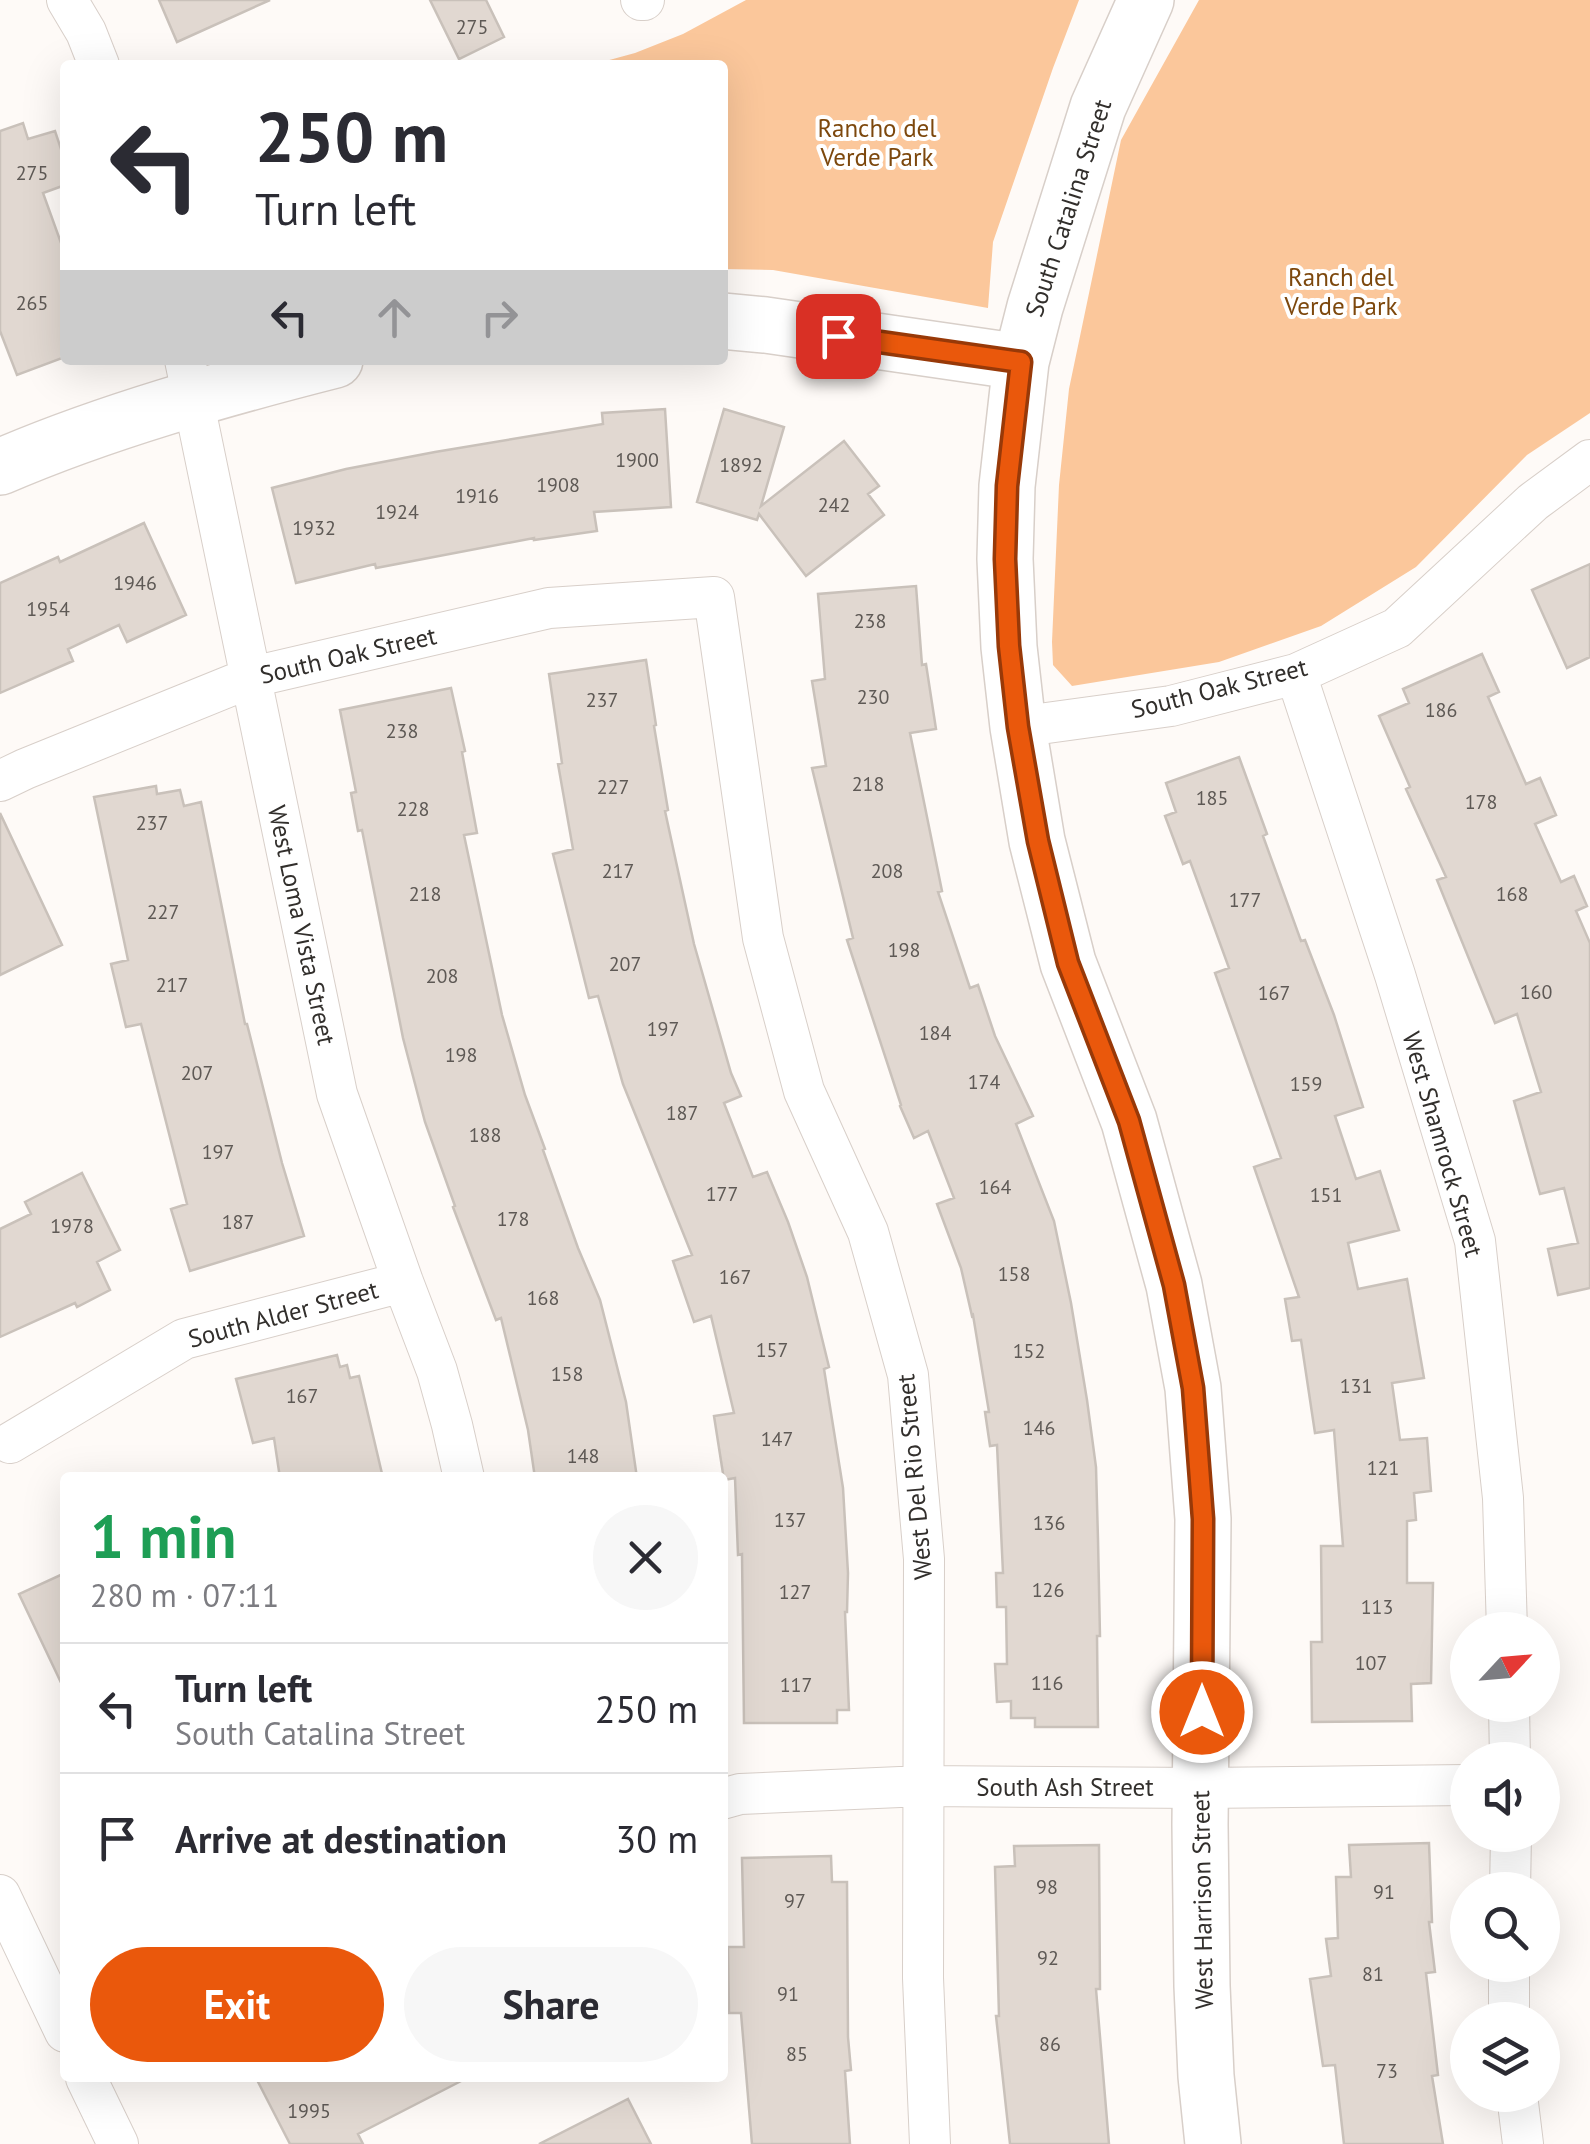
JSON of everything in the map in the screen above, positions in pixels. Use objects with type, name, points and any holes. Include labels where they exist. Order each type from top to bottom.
[{"type":"street","points":[[66,0],[98,60]]},
{"type":"street","name":"South Catalina Street","points":[[1021,362],[1098,106],[1146,0]]},
{"type":"street","points":[[728,322],[1021,362]]},
{"type":"street","name":"West Harrison Street","points":[[1021,362],[1007,486],[1005,559],[1018,727],[1038,841],[1068,963],[1129,1121],[1174,1285],[1193,1388],[1203,1519],[1202,1986],[1213,2144]]},
{"type":"street","points":[[0,467],[190,380],[298,365]]},
{"type":"street","name":"West Loma Vista Street","points":[[190,380],[337,1094],[437,1372],[462,1472]]},
{"type":"street","name":"South Oak Street","points":[[1018,727],[1171,706],[1296,674],[1397,628],[1533,502],[1590,460]]},
{"type":"street","name":"South Oak Street","points":[[0,781],[252,678],[549,608],[714,597]]},
{"type":"street","name":"West Del Rio Street","points":[[714,597],[764,938],[804,1091],[868,1232],[908,1375],[924,1559],[923,1978],[930,2144]]},
{"type":"street","name":"West Shamrock Street","points":[[1296,674],[1395,975],[1475,1241],[1503,1498],[1506,1612]]},
{"type":"street","name":"South Alder Street","points":[[10,1443],[184,1338],[403,1282]]},
{"type":"street","name":"South Ash Street","points":[[728,1797],[923,1786],[1450,1785]]},
{"type":"street","points":[[0,1895],[60,2021]]},
{"type":"street","points":[[88,2082],[118,2144]]},
{"type":"street","points":[[1519,2112],[1522,2144]]},
{"type":"green space","name":"Rancho del Verde Park","points":[[746,0],[1079,0],[993,242],[988,308],[773,270],[728,269],[728,60],[609,60],[683,34]]},
{"type":"green space","name":"Ranch del Verde Park","points":[[1199,0],[1590,0],[1590,413],[1527,455],[1416,567],[1321,626],[1219,662],[1072,686],[1053,665],[1052,642],[1059,485],[1069,389],[1121,140]]},
{"type":"building","points":[[159,0],[270,0],[177,42]]},
{"type":"building","points":[[430,0],[486,0],[504,37],[459,59]]},
{"type":"building","points":[[23,123],[28,139],[55,131],[60,146],[60,187],[43,193],[60,240],[60,359],[17,375],[0,331],[0,131]]},
{"type":"building","points":[[665,409],[671,507],[594,512],[597,531],[534,538],[376,568],[375,564],[296,583],[272,488],[346,469],[603,424],[602,413]]},
{"type":"building","points":[[724,409],[784,427],[761,506],[844,441],[879,486],[868,494],[884,515],[806,576],[759,514],[757,520],[697,502]]},
{"type":"building","points":[[144,523],[186,615],[127,642],[119,625],[68,649],[73,661],[0,693],[0,583],[58,557],[60,562]]},
{"type":"building","points":[[1590,564],[1590,657],[1567,668],[1532,590]]},
{"type":"building","points":[[916,586],[922,665],[926,664],[936,729],[910,733],[942,891],[938,892],[970,988],[978,985],[995,1036],[1033,1116],[1016,1124],[1054,1221],[1087,1400],[1096,1467],[1098,1727],[1035,1727],[1035,1718],[1011,1718],[1011,1701],[997,1702],[995,1664],[1007,1664],[1006,1607],[997,1607],[996,1573],[1003,1573],[997,1445],[990,1446],[985,1412],[989,1412],[973,1315],[961,1268],[937,1204],[954,1198],[928,1131],[914,1138],[900,1106],[847,940],[853,938],[812,768],[826,766],[812,681],[825,679],[818,594]]},
{"type":"building","points":[[1482,654],[1499,692],[1488,697],[1526,784],[1540,778],[1556,815],[1535,824],[1561,882],[1574,876],[1587,906],[1576,911],[1590,943],[1590,1288],[1558,1295],[1548,1249],[1578,1243],[1564,1188],[1540,1194],[1514,1101],[1541,1092],[1517,1014],[1495,1023],[1437,880],[1446,877],[1406,789],[1410,787],[1379,716],[1409,703],[1403,689]]},
{"type":"building","points":[[646,660],[668,810],[665,811],[694,944],[741,1096],[724,1103],[753,1177],[767,1172],[788,1222],[807,1277],[829,1367],[824,1369],[843,1488],[848,1573],[845,1612],[849,1710],[837,1710],[837,1723],[744,1723],[742,1554],[738,1555],[735,1478],[728,1479],[728,1472],[723,1472],[714,1416],[734,1413],[711,1316],[694,1322],[673,1261],[692,1255],[623,1084],[598,996],[589,998],[553,854],[573,849],[558,764],[562,763],[549,674]]},
{"type":"building","points":[[451,688],[477,833],[464,835],[502,1015],[543,1150],[600,1300],[626,1402],[636,1472],[534,1472],[501,1318],[496,1320],[453,1207],[403,1038],[362,830],[358,831],[351,793],[356,792],[340,710]]},
{"type":"building","points":[[1239,757],[1267,834],[1263,836],[1301,941],[1305,940],[1334,1015],[1363,1107],[1335,1116],[1356,1179],[1380,1171],[1399,1230],[1348,1243],[1358,1289],[1407,1279],[1424,1378],[1392,1383],[1400,1440],[1427,1438],[1431,1491],[1414,1493],[1416,1520],[1407,1521],[1407,1583],[1433,1583],[1431,1683],[1411,1684],[1412,1721],[1312,1722],[1311,1642],[1322,1642],[1321,1546],[1343,1546],[1334,1430],[1315,1433],[1301,1340],[1292,1341],[1285,1299],[1299,1297],[1254,1167],[1281,1158],[1215,973],[1229,968],[1190,861],[1183,864],[1165,816],[1176,812],[1166,783]]},
{"type":"building","points":[[156,786],[157,794],[180,790],[184,806],[201,802],[245,1024],[304,1236],[190,1271],[171,1209],[187,1204],[141,1024],[126,1027],[111,964],[128,960],[94,797]]},
{"type":"building","points":[[0,813],[62,945],[0,975]]},
{"type":"building","points":[[82,1173],[120,1250],[97,1262],[110,1290],[0,1337],[0,1229],[31,1214],[25,1202]]},
{"type":"building","points":[[337,1355],[340,1367],[347,1365],[350,1378],[359,1376],[382,1472],[279,1472],[274,1438],[253,1443],[236,1379]]},
{"type":"building","points":[[60,1575],[60,1680],[19,1594]]},
{"type":"building","points":[[1429,1843],[1429,1922],[1435,1972],[1426,1973],[1438,2075],[1432,2076],[1443,2144],[1344,2144],[1335,2065],[1323,2066],[1310,1979],[1331,1976],[1326,1939],[1338,1938],[1336,1877],[1351,1877],[1349,1845]]},
{"type":"building","points":[[1099,1845],[1100,1989],[1096,1989],[1109,2144],[1010,2144],[996,2016],[995,1867],[1015,1866],[1014,1846]]},
{"type":"building","points":[[831,1856],[832,1882],[847,1882],[851,2070],[845,2071],[850,2144],[752,2144],[741,2013],[729,2013],[728,1947],[744,1947],[742,1858]]},
{"type":"building","points":[[258,2082],[459,2082],[358,2134],[363,2144],[290,2144]]},
{"type":"building","points":[[628,2099],[651,2144],[539,2144]]},
{"type":"route","points":[[838,336],[1021,362],[1007,486],[1005,559],[1018,727],[1038,841],[1068,963],[1129,1121],[1174,1285],[1193,1388],[1203,1519],[1202,1712]]}]
